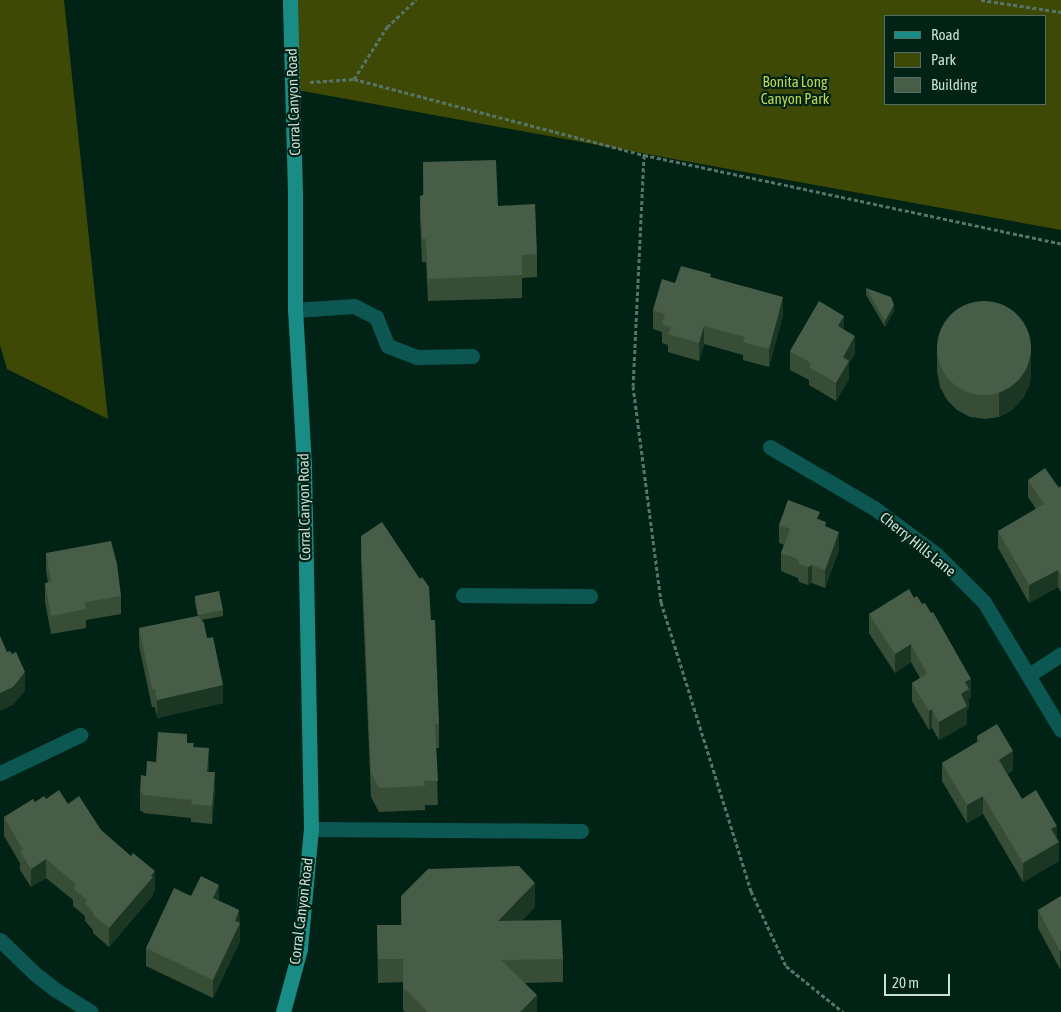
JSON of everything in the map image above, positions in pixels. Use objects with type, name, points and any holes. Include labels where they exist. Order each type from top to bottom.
[{"type":"main road","name":"Corral Canyon Road","points":[[283,1012],[300,949],[311,829],[304,465],[295,310],[295,194],[290,0]]},
{"type":"street","points":[[295,310],[354,306],[376,317],[388,346],[417,357],[472,356]]},
{"type":"street","name":"Cherry Hills Lane","points":[[770,447],[874,508],[937,555],[984,602],[1061,730]]},
{"type":"street","points":[[463,595],[590,596]]},
{"type":"street","points":[[1029,675],[1061,654]]},
{"type":"street","points":[[0,773],[80,735]]},
{"type":"street","points":[[311,829],[581,831]]},
{"type":"street","points":[[0,940],[34,973],[56,990],[91,1012]]},
{"type":"path","points":[[354,79],[387,27],[416,0]]},
{"type":"path","points":[[981,0],[1061,12]]},
{"type":"path","points":[[292,83],[354,79],[644,156],[1061,244]]},
{"type":"path","points":[[644,156],[632,386],[661,602],[751,891],[786,966],[843,1012]]},
{"type":"green space","points":[[0,0],[64,0],[108,419],[7,369],[0,345]]},
{"type":"green space","name":"Bonita Long Canyon Park","points":[[290,0],[1061,0],[1061,230],[292,89]]},
{"type":"building","points":[[496,160],[498,206],[535,204],[537,254],[522,255],[522,275],[428,279],[426,239],[422,239],[420,196],[424,195],[423,162]]},
{"type":"building","points":[[681,266],[711,274],[710,277],[783,297],[769,349],[743,342],[745,337],[704,326],[699,343],[668,334],[671,327],[662,324],[665,314],[653,310],[662,279],[675,283]]},
{"type":"building","points":[[866,288],[891,297],[894,305],[885,321]]},
{"type":"building","points":[[819,301],[844,316],[838,326],[855,336],[843,357],[849,361],[836,383],[809,367],[811,363],[790,351]]},
{"type":"building","points":[[984,301],[1002,305],[1017,315],[1027,330],[1031,348],[1027,366],[1017,381],[1002,391],[984,395],[966,391],[951,381],[941,366],[937,348],[941,330],[951,315],[966,305]]},
{"type":"building","points":[[1045,468],[1059,488],[1061,486],[1061,575],[1058,570],[1029,585],[998,531],[1044,504],[1028,480]]},
{"type":"building","points":[[788,500],[820,512],[817,519],[826,522],[825,526],[839,532],[825,570],[812,565],[808,567],[799,564],[798,559],[781,553],[790,529],[779,525]]},
{"type":"building","points":[[382,522],[420,579],[422,577],[429,587],[431,620],[435,620],[439,724],[435,724],[438,781],[424,781],[425,786],[379,788],[371,773],[361,536]]},
{"type":"building","points":[[111,541],[117,564],[121,596],[85,602],[86,609],[51,616],[45,583],[51,582],[46,553]]},
{"type":"building","points":[[909,589],[914,598],[917,596],[922,604],[925,603],[931,613],[933,612],[971,679],[965,682],[969,689],[961,694],[967,706],[939,722],[932,709],[929,711],[912,683],[927,674],[911,644],[895,654],[869,614]]},
{"type":"building","points":[[219,591],[223,610],[198,615],[195,596]]},
{"type":"building","points":[[198,616],[204,623],[207,638],[213,637],[223,685],[157,700],[155,689],[152,689],[139,628]]},
{"type":"building","points":[[0,636],[7,652],[10,651],[12,654],[16,652],[25,672],[13,687],[0,693]]},
{"type":"building","points":[[997,724],[1013,751],[999,760],[1022,799],[1036,790],[1057,826],[1051,829],[1059,842],[1023,863],[983,796],[967,805],[942,763],[979,741],[977,736]]},
{"type":"building","points":[[158,732],[187,734],[187,743],[194,743],[193,747],[209,748],[207,772],[215,772],[212,806],[191,804],[192,800],[143,795],[140,792],[141,775],[146,776],[147,761],[156,762]]},
{"type":"building","points":[[59,790],[68,804],[79,796],[101,830],[131,856],[133,853],[155,871],[151,876],[153,877],[109,928],[93,915],[94,913],[85,903],[87,900],[73,888],[76,884],[46,859],[31,869],[20,852],[23,850],[4,817],[33,799],[35,802],[44,796],[46,799]]},
{"type":"building","points":[[519,866],[535,883],[498,921],[561,920],[563,959],[501,960],[537,995],[520,1012],[428,1012],[403,987],[403,959],[378,959],[377,925],[402,925],[401,896],[428,869]]},
{"type":"building","points":[[201,876],[219,885],[213,898],[239,910],[235,921],[240,923],[213,980],[146,948],[174,888],[191,896]]},
{"type":"building","points":[[1061,896],[1061,950],[1060,951],[1038,910]]}]
